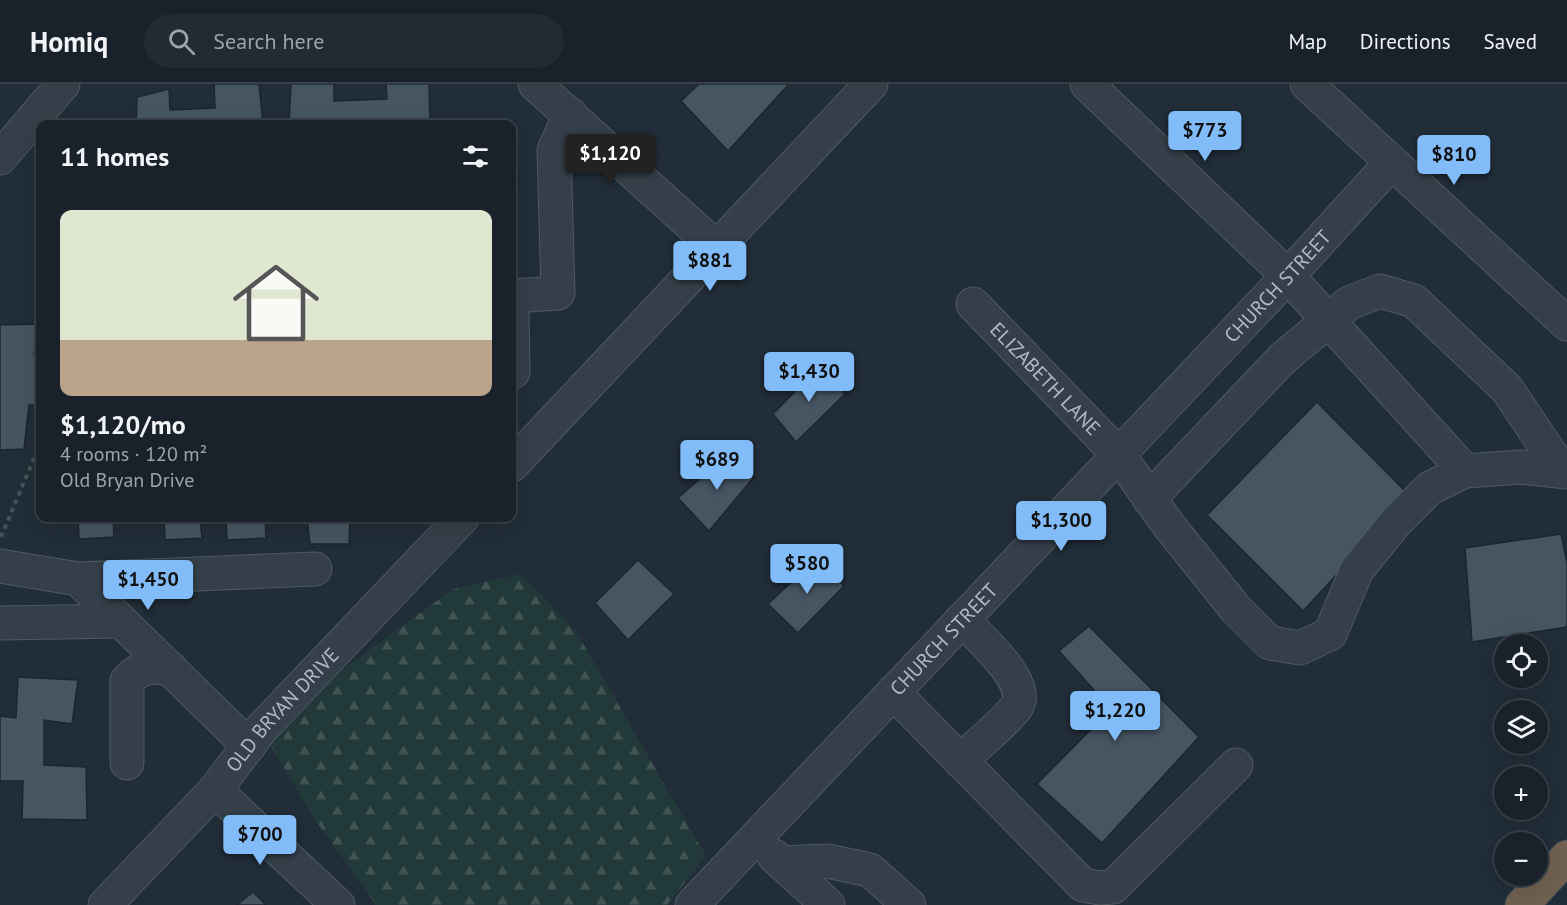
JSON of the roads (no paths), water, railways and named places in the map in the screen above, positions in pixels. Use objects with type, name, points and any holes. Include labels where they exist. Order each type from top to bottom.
[{"type":"highway","points":[[1522,905],[1567,857]]},
{"type":"street","points":[[535,84],[717,248]]},
{"type":"street","points":[[516,461],[871,84]]},
{"type":"street","points":[[1087,84],[1288,276],[1465,471],[1521,467],[1565,472]]},
{"type":"street","points":[[1307,84],[1567,324]]},
{"type":"street","points":[[0,158],[54,88]]},
{"type":"street","points":[[516,296],[558,293],[554,150],[570,114]]},
{"type":"street","name":"CHURCH STREET","points":[[692,905],[1288,276],[1391,163]]},
{"type":"street","points":[[1149,499],[1282,359],[1327,319],[1349,303],[1380,291],[1414,301],[1507,389],[1565,472]]},
{"type":"street","name":"ELIZABETH LANE","points":[[973,304],[1118,454],[1149,499],[1235,608],[1270,643],[1300,648],[1330,634],[1357,570],[1395,523],[1430,488],[1465,471]]},
{"type":"street","name":"OLD BRYAN DRIVE","points":[[110,903],[215,790],[249,746],[458,522]]},
{"type":"street","points":[[0,566],[78,579],[315,568]]},
{"type":"street","points":[[78,579],[249,746]]},
{"type":"street","points":[[960,761],[1017,707],[1020,690],[1012,673],[962,619]]},
{"type":"street","points":[[0,623],[121,621]]},
{"type":"street","points":[[127,763],[127,681],[137,670],[154,667],[170,668]]},
{"type":"street","points":[[893,692],[1083,885],[1100,888],[1113,886],[1236,765]]},
{"type":"street","points":[[215,790],[339,905]]},
{"type":"street","points":[[755,839],[828,905]]},
{"type":"street","points":[[782,863],[827,861],[870,870],[909,905]]}]
